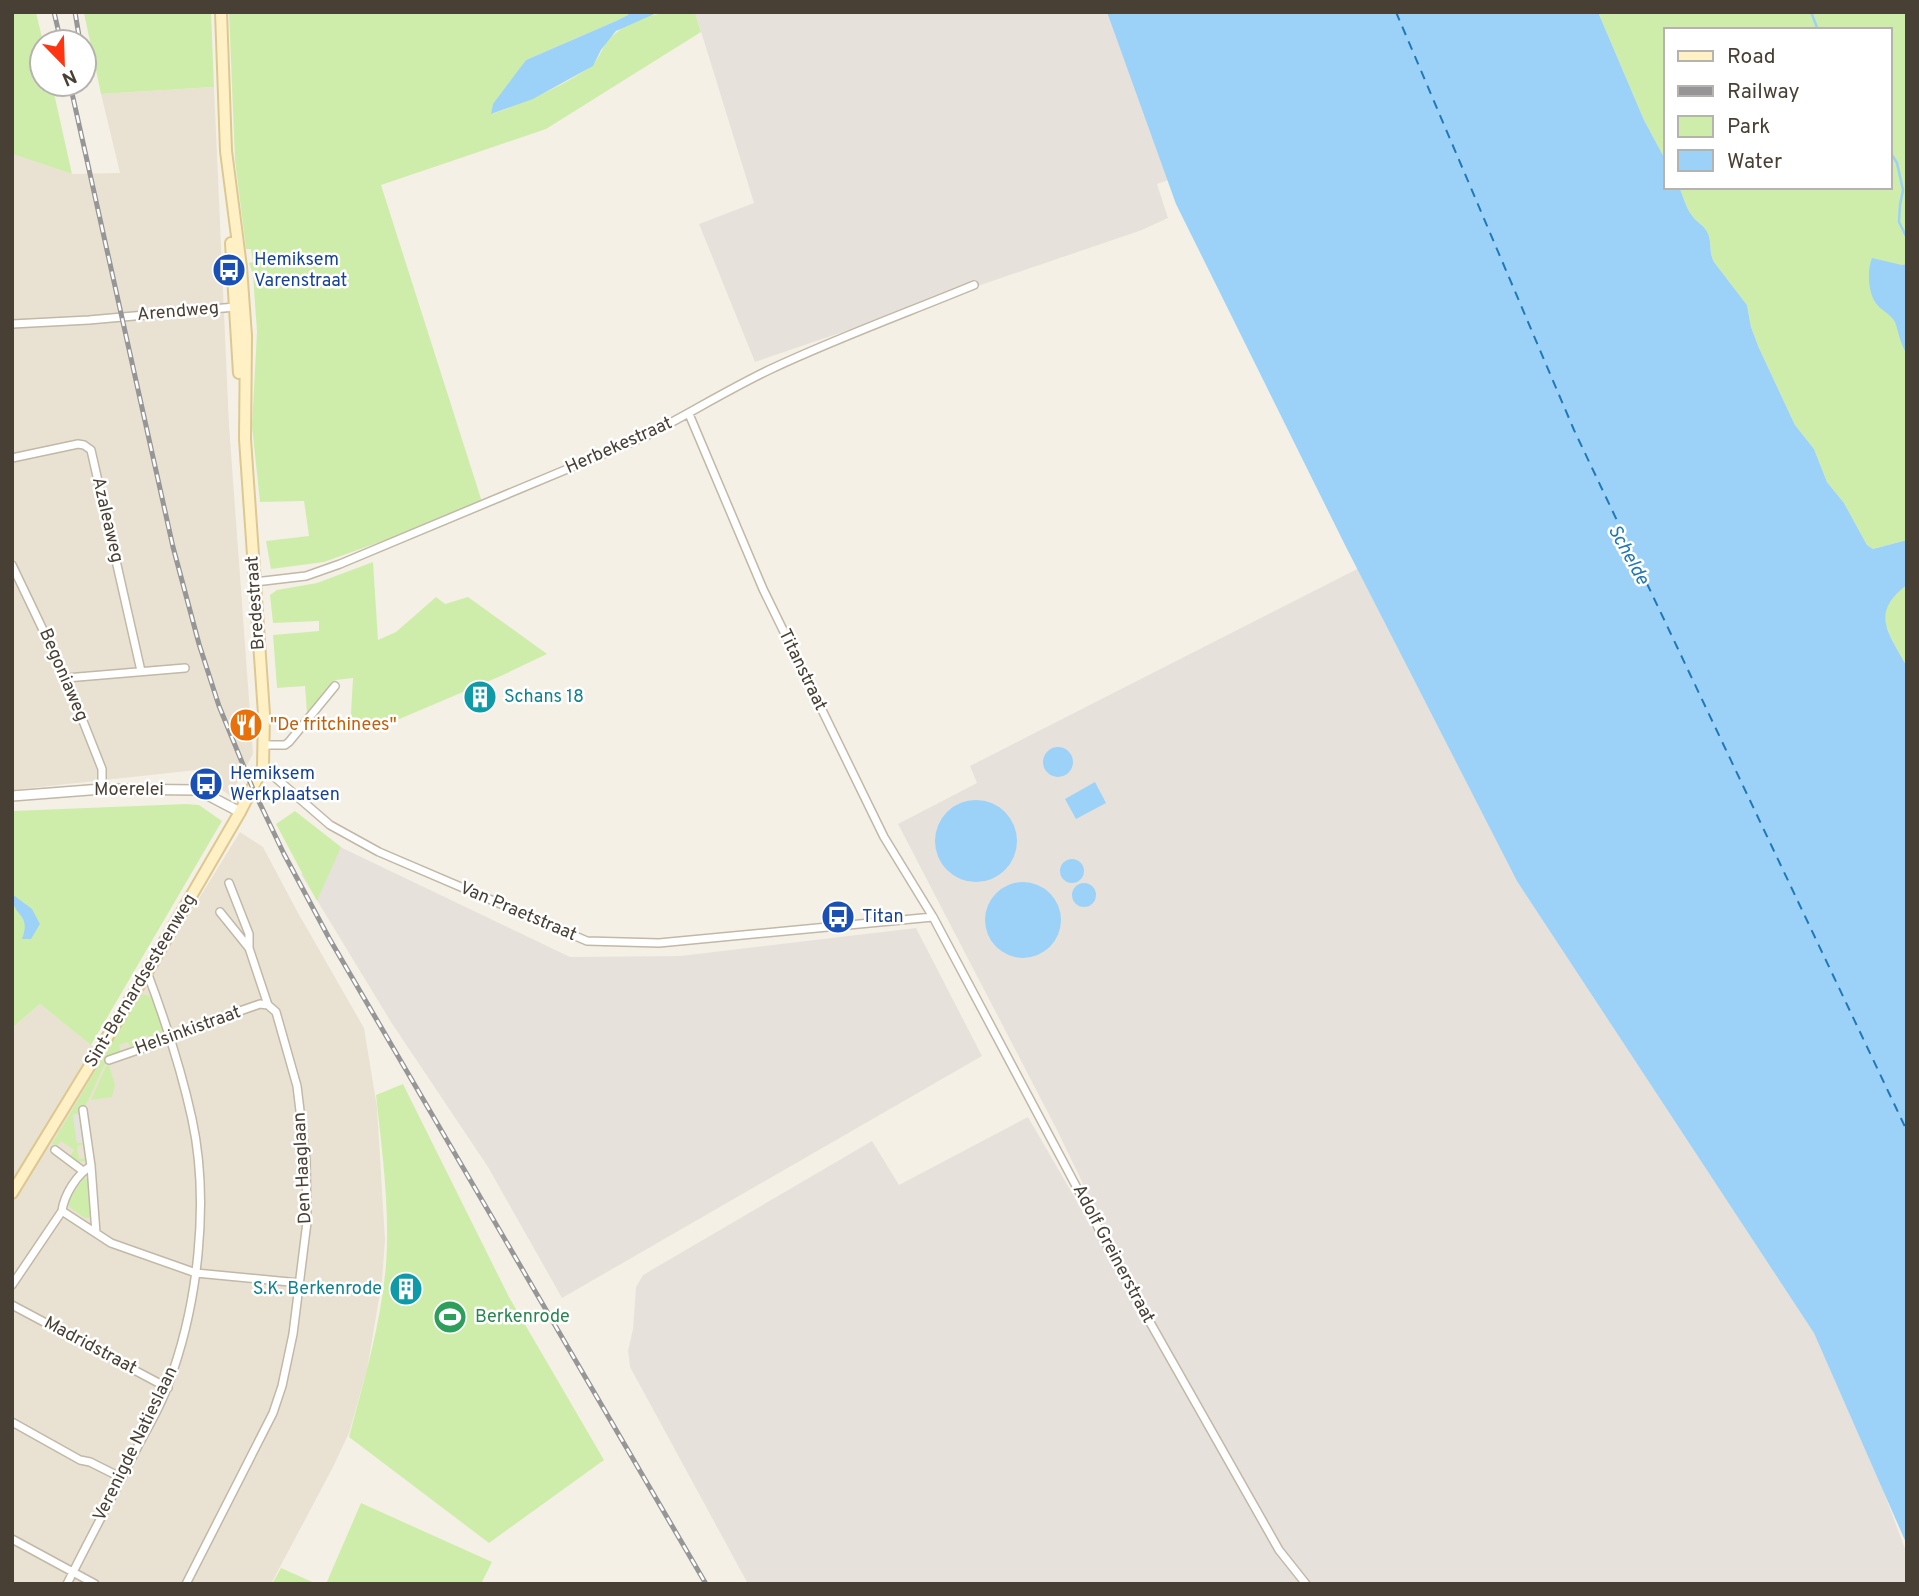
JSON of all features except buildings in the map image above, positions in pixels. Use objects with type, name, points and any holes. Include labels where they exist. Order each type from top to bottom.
[{"type":"main road","name":"Bredestraat","points":[[221,12],[227,198],[255,582],[265,744],[263,767]]},
{"type":"main road","name":"Bredestraat","points":[[228,166],[241,267],[246,336],[245,439]]},
{"type":"main road","name":"Sint-Bernardsesteenweg","points":[[12,1193],[147,972],[240,812],[263,767]]},
{"type":"street","name":"Herbekestraat","points":[[255,582],[306,576],[331,568],[644,437],[731,388],[775,367],[974,285]]},
{"type":"street","name":"Arendweg","points":[[12,324],[235,307]]},
{"type":"street","name":"Titanstraat","points":[[689,414],[763,589],[884,836],[933,917]]},
{"type":"street","name":"Azaleaweg","points":[[12,458],[78,444],[91,450],[141,671]]},
{"type":"street","name":"Begoniaweg","points":[[12,565],[66,678],[103,769],[102,789]]},
{"type":"street","points":[[66,678],[185,668]]},
{"type":"street","points":[[265,744],[285,745],[335,686]]},
{"type":"street","name":"Van Praetstraat","points":[[263,767],[330,825],[379,852],[587,941],[659,943],[933,917]]},
{"type":"street","name":"Moerelei","points":[[12,796],[102,789],[198,790],[240,812]]},
{"type":"street","name":"Den Haaglaan","points":[[186,1584],[272,1413],[282,1385],[300,1283],[307,1222],[306,1160],[296,1080],[276,1012],[268,1004],[249,948],[248,934],[229,883]]},
{"type":"street","name":"Den Haaglaan","points":[[220,912],[249,948]]},
{"type":"street","name":"Adolf Greinerstraat","points":[[933,917],[1126,1280],[1279,1550],[1306,1584]]},
{"type":"street","name":"Verenigde Natieslaan","points":[[67,1584],[168,1388],[182,1346],[196,1273],[200,1216],[199,1167],[193,1120],[171,1035],[147,972]]},
{"type":"street","name":"Helsinkistraat","points":[[109,1060],[158,1043],[171,1035],[260,1004],[268,1004]]},
{"type":"street","points":[[83,1110],[96,1233]]},
{"type":"street","points":[[55,1150],[83,1171]]},
{"type":"street","points":[[12,1285],[62,1211],[63,1200],[83,1171],[91,1166]]},
{"type":"street","points":[[62,1211],[111,1243],[196,1273],[300,1283]]},
{"type":"street","name":"Madridstraat","points":[[12,1305],[168,1388]]},
{"type":"street","points":[[12,1422],[80,1460],[90,1462],[122,1478]]},
{"type":"street","points":[[12,1539],[96,1584]]},
{"type":"shaded area","points":[[695,12],[1114,12],[1208,166],[1157,184],[1168,218],[1142,230],[755,362],[699,224],[754,203]]},
{"type":"shaded area","points":[[214,87],[229,425],[253,754],[230,796],[197,770],[12,790],[12,154],[72,174],[120,173],[101,94]]},
{"type":"shaded area","points":[[1367,564],[1819,1319],[1907,1554],[1907,1584],[748,1584],[630,1367],[628,1351],[633,1329],[636,1287],[643,1275],[872,1141],[899,1185],[1028,1117],[1163,1350],[1057,1130],[898,824],[977,783],[970,766]]},
{"type":"shaded area","points":[[240,832],[263,847],[364,1028],[377,1107],[385,1240],[382,1281],[367,1370],[349,1433],[271,1584],[12,1584],[12,1028],[40,1004],[103,1054]]},
{"type":"shaded area","points":[[336,845],[570,957],[680,956],[916,928],[982,1056],[562,1298],[488,1167],[391,1022],[301,874]]},
{"type":"shaded area","points":[[80,1113],[84,1143],[77,1143],[73,1115]]},
{"type":"green space","points":[[12,12],[36,12],[40,28],[28,28],[28,98],[55,98],[72,174],[12,154]]},
{"type":"green space","points":[[211,12],[214,87],[101,94],[98,80],[98,28],[87,28],[84,13]]},
{"type":"green space","points":[[229,12],[629,12],[616,21],[526,60],[492,114],[542,94],[589,68],[607,42],[636,20],[659,14],[695,12],[701,32],[546,129],[381,185],[483,505],[324,562],[271,569],[266,541],[309,536],[304,501],[260,502],[252,426],[257,332],[253,275],[249,263],[253,262],[251,249],[246,249],[235,160]]},
{"type":"green space","points":[[1598,12],[1907,12],[1907,540],[1873,549],[1867,545],[1844,503],[1827,482],[1814,449],[1795,425],[1759,348],[1747,305],[1714,262],[1708,234],[1689,211],[1680,189],[1891,189],[1891,28],[1664,28],[1664,157],[1644,120]]},
{"type":"green space","points":[[373,562],[378,640],[396,632],[436,597],[445,604],[468,597],[547,654],[390,723],[355,727],[351,713],[353,678],[336,680],[307,713],[305,686],[277,688],[273,635],[319,631],[319,621],[273,623],[270,595],[277,590],[317,583]]},
{"type":"green space","points":[[1907,585],[1907,667],[1889,634],[1885,607],[1895,593]]},
{"type":"green space","points":[[199,805],[222,821],[91,1045],[40,1004],[12,1028],[12,811]]},
{"type":"green space","points":[[295,811],[341,847],[317,901],[276,824]]},
{"type":"green space","points":[[143,994],[151,997],[164,1029],[151,1042],[148,1035],[136,1039],[138,1046],[131,1048],[128,1042],[119,1045],[121,1052],[106,1057],[85,1107],[79,1107],[80,1113],[73,1115],[77,1143],[84,1143],[77,1146],[79,1159],[86,1158],[86,1161],[79,1162],[70,1156],[74,1150],[61,1141],[56,1146],[52,1144]]},
{"type":"green space","points":[[109,1065],[115,1085],[112,1097],[91,1100],[106,1066]]},
{"type":"green space","name":"Berkenrode","points":[[403,1084],[509,1297],[604,1460],[489,1543],[349,1437],[376,1330],[386,1265],[386,1201],[376,1095]]},
{"type":"green space","points":[[84,1178],[90,1179],[92,1218],[85,1218],[69,1207],[68,1201]]},
{"type":"green space","points":[[361,1503],[492,1562],[481,1584],[326,1584]]},
{"type":"green space","points":[[281,1568],[317,1584],[272,1584]]},
{"type":"water","points":[[629,12],[659,12],[616,31],[601,50],[593,66],[533,99],[491,114],[493,104],[526,60],[616,21]]},
{"type":"water","name":"Schelde","points":[[1107,12],[1598,12],[1644,120],[1664,157],[1664,189],[1680,189],[1689,211],[1705,228],[1714,262],[1747,305],[1759,348],[1795,425],[1814,449],[1827,482],[1844,503],[1867,545],[1873,549],[1907,540],[1907,585],[1888,605],[1886,624],[1907,667],[1907,1545],[1814,1333],[1517,881],[1345,545],[1176,204]]},
{"type":"water","points":[[1872,258],[1907,264],[1907,354],[1895,322],[1877,305],[1871,292],[1869,268]]},
{"type":"water","points":[[1058,747],[1068,752],[1073,762],[1068,772],[1058,777],[1048,772],[1043,762],[1048,752]]},
{"type":"water","points":[[1095,782],[1106,803],[1076,819],[1065,799]]},
{"type":"water","points":[[976,800],[992,803],[1005,812],[1014,825],[1017,841],[1014,857],[1005,870],[992,879],[976,882],[960,879],[947,870],[938,857],[935,841],[938,825],[947,812],[960,803]]},
{"type":"water","points":[[1072,859],[1080,863],[1084,871],[1080,879],[1072,883],[1064,879],[1060,871],[1064,863]]},
{"type":"water","points":[[1023,882],[1037,885],[1050,893],[1058,906],[1061,920],[1058,934],[1050,947],[1037,955],[1023,958],[1009,955],[996,947],[988,934],[985,920],[988,906],[996,893],[1009,885]]},
{"type":"water","points":[[1084,883],[1092,887],[1096,895],[1092,903],[1084,907],[1076,903],[1072,895],[1076,887]]},
{"type":"water","points":[[12,894],[32,909],[40,924],[31,939],[22,939],[25,924],[15,907]]},
{"type":"waterway","points":[[1811,12],[1817,28]]},
{"type":"waterway","points":[[1891,153],[1897,163],[1903,190],[1899,222],[1907,238]]},
{"type":"ferry route","points":[[1396,12],[1574,430],[1907,1131]]},
{"type":"railway","points":[[54,12],[58,28]]},
{"type":"railway","points":[[75,12],[78,28]]},
{"type":"railway","points":[[73,98],[173,547],[219,706],[253,789],[329,938],[706,1584]]},
{"type":"place","name":"Hemiksem Varenstraat","points":[[229,270]]},
{"type":"place","name":"Schans 18","points":[[480,697]]},
{"type":"place","name":"\"De fritchinees\"","points":[[246,725]]},
{"type":"place","name":"Hemiksem Werkplaatsen","points":[[206,784]]},
{"type":"place","name":"Titan","points":[[838,917]]},
{"type":"place","name":"S.K. Berkenrode","points":[[406,1289]]},
{"type":"place","name":"Berkenrode","points":[[450,1317]]}]
